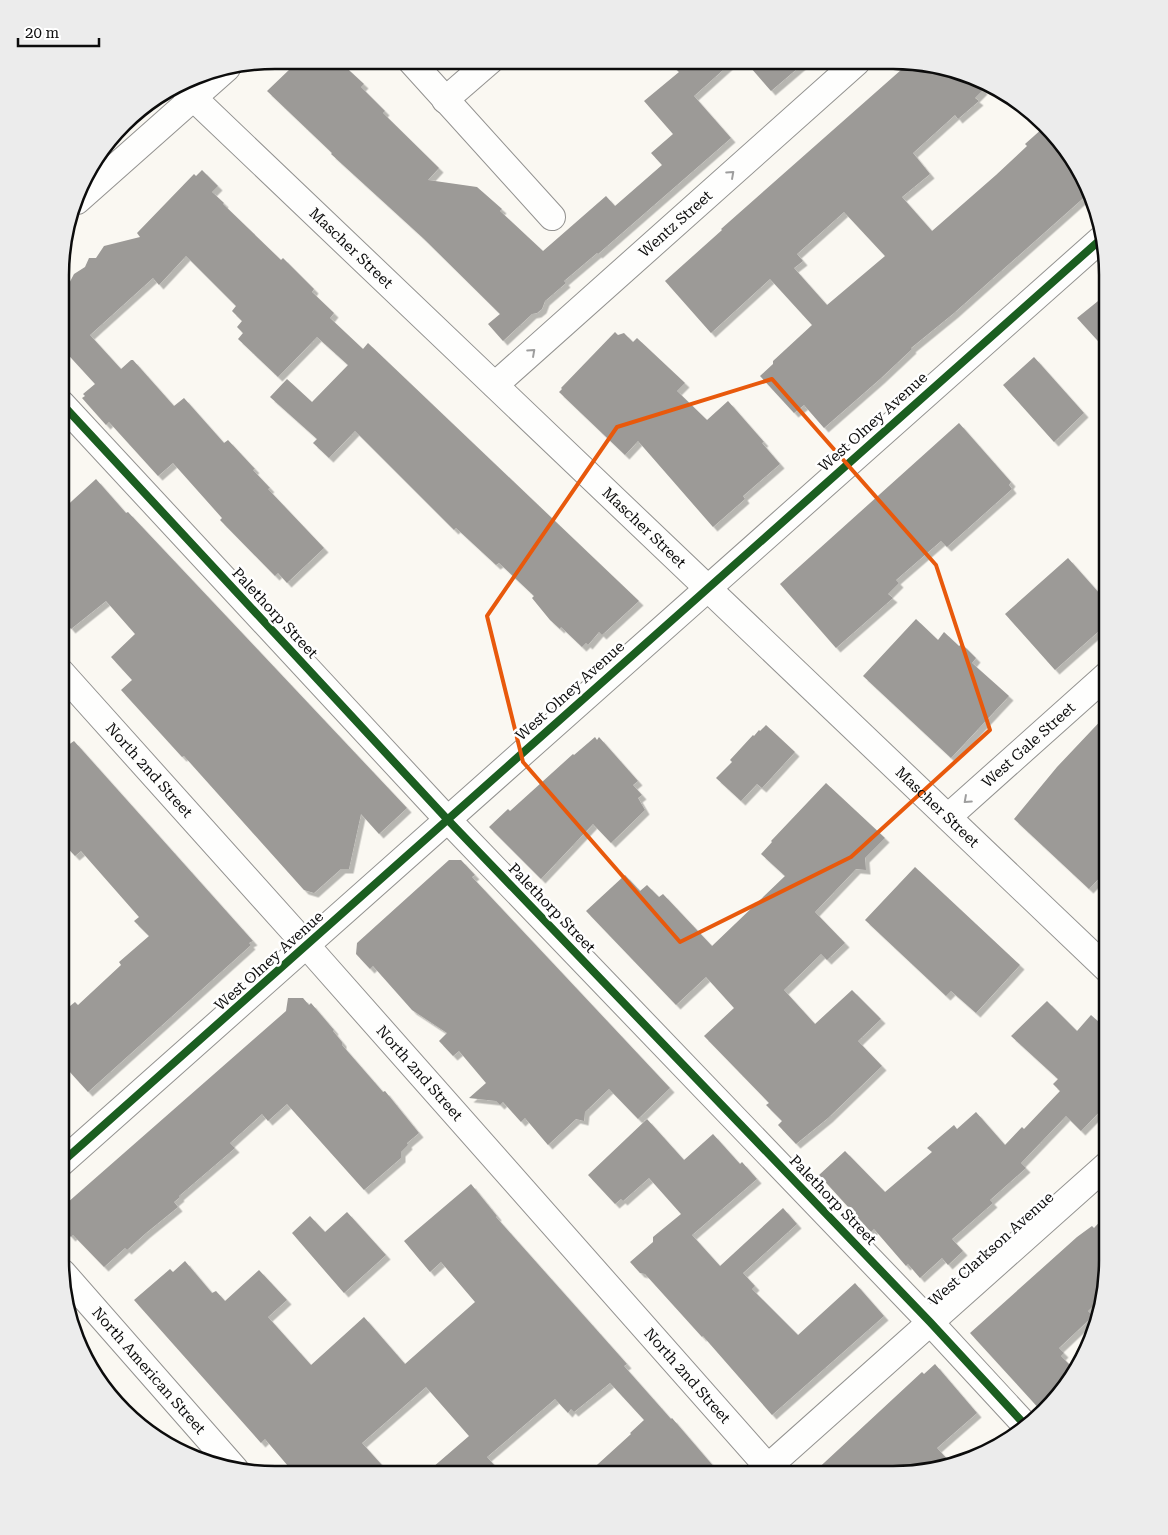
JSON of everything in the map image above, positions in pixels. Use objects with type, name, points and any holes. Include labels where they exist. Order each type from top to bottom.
[{"type":"street","points":[[418,69],[552,217]]},
{"type":"street","points":[[445,100],[481,69]]},
{"type":"street","name":"Wentz Street","points":[[496,385],[849,69]]},
{"type":"street","points":[[86,192],[187,91],[203,82]]},
{"type":"street","name":"Mascher Street","points":[[187,91],[1099,961]]},
{"type":"street","name":"West Olney Avenue","points":[[69,1156],[1096,243]]},
{"type":"street","name":"Palethorp Street","points":[[69,412],[447,819],[930,1322],[1022,1421]]},
{"type":"street","name":"North 2nd Street","points":[[69,681],[307,946],[762,1466]]},
{"type":"street","name":"West Gale Street","points":[[948,817],[1099,682]]},
{"type":"street","name":"West Clarkson Avenue","points":[[774,1466],[930,1322],[1099,1172]]},
{"type":"street","name":"North American Street","points":[[70,1281],[227,1460]]},
{"type":"highlighted area","points":[[772,379],[936,565],[990,730],[851,857],[680,942],[523,762],[487,616],[617,427]]},
{"type":"building","points":[[290,69],[348,69],[364,84],[361,87],[385,111],[383,113],[439,168],[428,180],[477,187],[502,209],[500,211],[543,251],[606,196],[615,206],[662,165],[651,153],[673,134],[644,101],[679,72],[676,69],[724,69],[694,96],[731,138],[598,254],[564,281],[566,283],[545,301],[542,309],[532,314],[503,341],[488,324],[500,314],[423,238],[331,154],[267,91]]},
{"type":"building","points":[[752,69],[797,69],[771,91]]},
{"type":"building","points":[[902,69],[946,76],[972,84],[983,90],[975,98],[979,101],[958,119],[955,115],[913,153],[930,174],[902,197],[932,231],[996,175],[1027,146],[1025,144],[1040,130],[1065,160],[1084,197],[954,313],[911,348],[880,379],[824,428],[804,405],[794,413],[760,376],[773,364],[773,361],[812,325],[770,279],[711,333],[665,281]],"holes":[[[844,212],[885,256],[827,305],[794,268],[803,261],[797,254]]]},
{"type":"building","points":[[202,170],[218,186],[212,192],[281,260],[283,258],[314,289],[312,292],[334,313],[330,318],[363,349],[368,343],[639,601],[602,635],[599,632],[588,645],[586,643],[582,647],[561,627],[560,629],[550,620],[532,598],[534,596],[499,563],[496,565],[456,528],[454,530],[355,431],[329,458],[313,443],[317,439],[270,397],[287,379],[312,402],[348,365],[317,337],[278,377],[238,339],[243,333],[237,327],[242,321],[232,311],[236,306],[186,256],[159,285],[153,278],[90,335],[121,369],[133,360],[174,406],[184,398],[224,443],[228,440],[255,469],[253,470],[270,488],[268,489],[324,548],[287,583],[278,573],[275,576],[220,520],[222,518],[173,463],[158,476],[109,422],[106,425],[82,398],[85,396],[83,394],[95,384],[69,356],[69,284],[74,274],[85,267],[89,258],[96,258],[104,246],[140,237],[137,233],[194,174],[196,176]]},
{"type":"building","points":[[1099,300],[1099,342],[1077,318]]},
{"type":"building","points":[[615,332],[618,335],[624,333],[633,342],[637,338],[685,383],[677,391],[707,420],[728,401],[764,442],[762,443],[780,464],[743,496],[745,499],[713,527],[638,441],[625,455],[559,392]]},
{"type":"building","points":[[1034,357],[1084,413],[1054,442],[1003,385]]},
{"type":"building","points":[[959,423],[1011,482],[1009,485],[1012,489],[947,547],[941,541],[896,580],[899,583],[888,594],[893,598],[836,648],[780,584]]},
{"type":"building","points":[[96,479],[126,513],[128,512],[407,808],[379,834],[361,814],[349,869],[341,869],[314,893],[304,890],[184,756],[182,757],[121,690],[132,680],[111,657],[135,634],[106,601],[71,629],[69,627],[69,504]]},
{"type":"building","points":[[1068,558],[1099,593],[1099,631],[1055,670],[1005,614]]},
{"type":"building","points":[[916,619],[938,640],[944,632],[959,646],[962,644],[976,658],[972,663],[1009,696],[951,758],[863,676]]},
{"type":"building","points":[[1099,723],[1099,878],[1089,889],[1014,819],[1057,767]]},
{"type":"building","points":[[766,725],[795,752],[762,788],[757,784],[741,801],[716,778],[732,762],[730,760],[753,735]]},
{"type":"building","points":[[595,737],[597,740],[599,737],[638,781],[633,785],[642,795],[638,798],[645,810],[611,843],[593,824],[541,879],[489,827]]},
{"type":"building","points":[[74,741],[253,941],[249,943],[251,945],[88,1092],[69,1071],[69,1007],[75,1002],[78,1005],[121,965],[119,962],[149,936],[134,921],[139,917],[81,851],[75,856],[69,850],[69,744]]},
{"type":"building","points":[[826,783],[885,838],[865,858],[866,870],[856,869],[815,912],[845,943],[827,960],[821,954],[784,990],[815,1024],[852,990],[881,1019],[858,1041],[882,1066],[828,1118],[796,1144],[778,1125],[782,1121],[766,1105],[769,1103],[704,1036],[734,1008],[706,977],[676,1005],[586,911],[625,875],[640,891],[647,885],[659,897],[663,894],[712,946],[785,876],[761,854]]},
{"type":"building","points":[[449,860],[461,860],[475,875],[472,877],[670,1088],[638,1119],[609,1089],[585,1112],[584,1121],[576,1119],[548,1145],[525,1118],[521,1122],[503,1102],[500,1105],[496,1101],[469,1098],[486,1083],[459,1051],[453,1056],[439,1041],[447,1033],[412,1010],[373,966],[370,969],[356,954],[357,943]]},
{"type":"building","points":[[915,867],[1020,965],[976,1013],[951,991],[946,996],[865,920]]},
{"type":"building","points":[[288,998],[303,998],[309,1005],[311,1003],[334,1030],[342,1045],[383,1092],[385,1091],[419,1133],[407,1143],[408,1145],[401,1152],[401,1158],[364,1190],[287,1104],[268,1121],[262,1114],[230,1143],[235,1148],[179,1196],[174,1202],[178,1207],[127,1250],[125,1248],[104,1267],[73,1235],[71,1237],[69,1235],[69,1201],[286,1011]]},
{"type":"building","points":[[1047,1001],[1077,1031],[1091,1015],[1099,1022],[1099,1112],[1081,1131],[1066,1116],[1021,1163],[1026,1168],[990,1200],[993,1203],[952,1239],[963,1251],[948,1265],[942,1258],[920,1278],[908,1264],[906,1266],[874,1229],[871,1232],[819,1175],[845,1151],[885,1192],[932,1152],[927,1148],[954,1125],[957,1129],[976,1112],[1005,1145],[1022,1127],[1024,1129],[1060,1091],[1053,1084],[1058,1079],[1011,1036]]},
{"type":"building","points":[[647,1119],[684,1160],[713,1134],[740,1164],[742,1162],[757,1179],[692,1235],[720,1266],[783,1208],[797,1224],[743,1273],[755,1286],[752,1289],[798,1335],[855,1283],[884,1316],[772,1415],[703,1336],[645,1274],[640,1273],[630,1262],[653,1242],[653,1237],[681,1214],[649,1178],[623,1201],[621,1199],[615,1204],[588,1175]]},
{"type":"building","points":[[471,1184],[496,1217],[627,1364],[624,1366],[713,1466],[596,1466],[644,1420],[610,1383],[574,1412],[571,1409],[568,1413],[555,1399],[487,1457],[495,1466],[434,1466],[469,1436],[426,1387],[362,1443],[383,1466],[288,1466],[265,1439],[261,1443],[134,1300],[170,1269],[173,1272],[185,1261],[212,1293],[216,1291],[225,1301],[259,1270],[287,1300],[268,1317],[311,1365],[364,1317],[405,1364],[475,1302],[441,1262],[430,1272],[404,1241]]},
{"type":"building","points":[[347,1212],[386,1255],[344,1293],[292,1233],[310,1216],[325,1232]]},
{"type":"building","points":[[1099,1223],[1099,1274],[1094,1306],[1088,1311],[1092,1315],[1090,1319],[1059,1348],[1064,1353],[1061,1356],[1071,1366],[1057,1386],[1038,1407],[970,1333],[1077,1237],[1092,1226],[1094,1228]]},
{"type":"building","points":[[935,1364],[977,1413],[937,1448],[947,1459],[907,1466],[821,1466],[922,1372],[924,1374]]},
{"type":"cycle path","points":[[69,1156],[1096,243]]},
{"type":"cycle path","points":[[69,412],[447,819],[930,1322],[1022,1421]]}]
